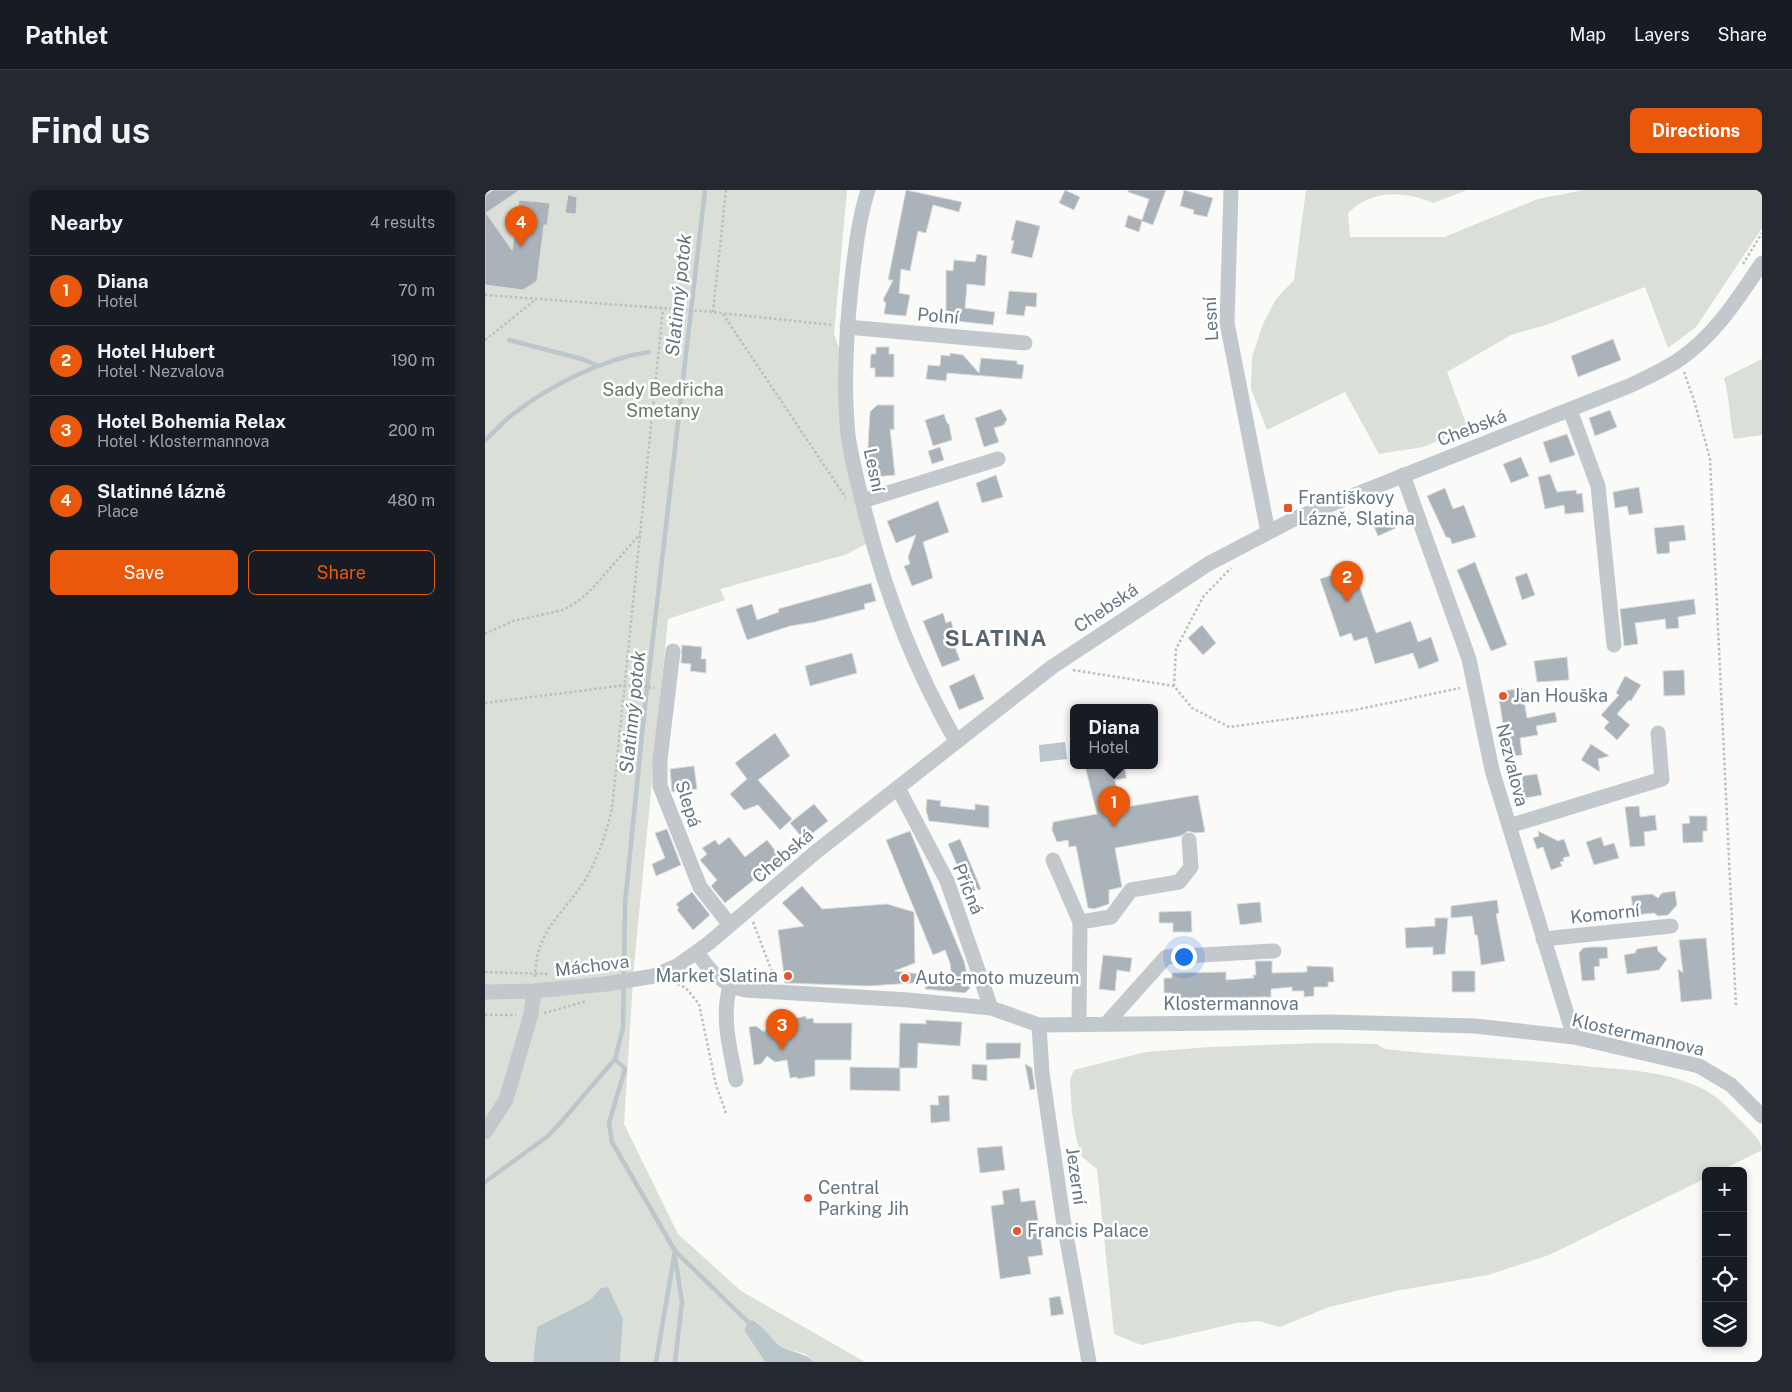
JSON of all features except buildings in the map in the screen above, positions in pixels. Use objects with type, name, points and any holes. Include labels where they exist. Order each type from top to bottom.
[{"type":"street","name":"Lesní","points":[[868,190],[855,253],[847,327],[845,393],[848,433],[862,501],[890,599],[931,696],[956,741]]},
{"type":"street","name":"Lesní","points":[[1231,190],[1227,323],[1268,532]]},
{"type":"street","name":"Chebská","points":[[697,952],[746,913],[817,851],[1052,667],[1207,564],[1268,532],[1403,475],[1629,386],[1679,360],[1703,341],[1725,316],[1762,263]]},
{"type":"street","name":"Polní","points":[[847,327],[1025,343]]},
{"type":"street","points":[[1570,410],[1598,486],[1614,645]]},
{"type":"street","points":[[862,501],[998,459]]},
{"type":"street","name":"Nezvalova","points":[[1403,475],[1469,659],[1492,770],[1573,1037]]},
{"type":"street","name":"Slepá","points":[[673,651],[660,760],[660,786],[701,887],[730,925]]},
{"type":"street","points":[[1509,826],[1662,779],[1658,733]]},
{"type":"street","name":"Příčná","points":[[898,788],[947,881],[991,1008]]},
{"type":"street","points":[[1080,922],[1111,916],[1131,890],[1179,882],[1191,868],[1189,840]]},
{"type":"street","points":[[1053,860],[1080,922],[1079,1025]]},
{"type":"street","name":"Komorní","points":[[1543,939],[1671,926]]},
{"type":"street","points":[[1106,1024],[1166,957],[1274,950]]},
{"type":"street","points":[[697,952],[717,977],[730,986],[725,1003],[725,1016],[736,1080]]},
{"type":"street","name":"Máchova","points":[[485,992],[535,991],[637,980],[666,971],[697,952]]},
{"type":"street","name":"Klostermannova","points":[[730,986],[745,990],[908,1000],[991,1008],[1039,1025],[1332,1022],[1475,1026],[1573,1037],[1699,1066],[1731,1085],[1762,1116]]},
{"type":"street","points":[[485,1132],[506,1100],[531,1014],[535,991]]},
{"type":"street","name":"Jezerní","points":[[1039,1025],[1043,1073],[1063,1218],[1089,1362]]},
{"type":"path","points":[[713,312],[727,190]]},
{"type":"path","points":[[1738,272],[1762,233]]},
{"type":"path","points":[[485,295],[670,308],[817,322],[847,327]]},
{"type":"path","points":[[485,340],[535,300]]},
{"type":"path","points":[[535,991],[538,949],[548,927],[586,878],[602,845],[613,809],[663,309]]},
{"type":"path","points":[[723,314],[846,499],[862,501]]},
{"type":"path","points":[[1679,360],[1694,400],[1710,459],[1736,1006]]},
{"type":"path","points":[[485,634],[513,621],[563,610],[577,602],[590,591],[640,534]]},
{"type":"path","points":[[1235,564],[1203,597],[1175,649],[1174,686],[1192,708],[1229,727],[1355,710],[1474,685]]},
{"type":"path","points":[[1052,667],[1174,686]]},
{"type":"path","points":[[485,703],[626,685],[663,689]]},
{"type":"path","points":[[746,913],[755,924],[780,992]]},
{"type":"path","points":[[485,972],[551,974]]},
{"type":"path","points":[[669,982],[686,988],[699,1004],[715,1085],[726,1113]]},
{"type":"path","points":[[485,1015],[542,1013],[595,998],[605,984]]},
{"type":"green space","name":"Sady Bedřicha Smetany","points":[[485,190],[847,190],[834,334],[840,351],[866,544],[845,555],[720,589],[725,600],[668,619],[634,965],[624,1124],[678,1234],[741,1291],[865,1362],[814,1362],[805,1354],[784,1348],[770,1338],[758,1323],[748,1322],[744,1330],[765,1362],[620,1362],[623,1319],[607,1287],[601,1288],[590,1300],[537,1327],[533,1362],[485,1362]]},
{"type":"green space","points":[[1306,190],[1467,190],[1433,203],[1399,194],[1377,196],[1367,200],[1357,205],[1348,213],[1350,237],[1444,237],[1538,199],[1584,190],[1762,190],[1762,228],[1696,327],[1668,348],[1645,287],[1549,324],[1511,335],[1447,372],[1468,429],[1423,447],[1379,454],[1345,392],[1267,430],[1251,389],[1252,357],[1263,324],[1276,299],[1294,280]]},
{"type":"green space","points":[[1762,359],[1762,435],[1734,439],[1724,378]]},
{"type":"green space","points":[[1320,1043],[1377,1044],[1384,1049],[1534,1061],[1657,1074],[1685,1081],[1717,1098],[1755,1135],[1762,1150],[1728,1167],[1702,1167],[1702,1180],[1549,1255],[1488,1275],[1395,1291],[1329,1307],[1280,1327],[1258,1321],[1237,1323],[1141,1345],[1114,1334],[1097,1169],[1081,1156],[1072,1113],[1070,1080],[1074,1070],[1146,1052],[1210,1047]]},
{"type":"shaded area","points":[[1065,742],[1067,759],[1040,762],[1039,745]]},
{"type":"shaded area","points":[[608,1287],[623,1319],[620,1362],[533,1362],[537,1327],[590,1300],[601,1288]]},
{"type":"shaded area","points":[[752,1320],[782,1347],[806,1356],[814,1362],[765,1362],[744,1330],[748,1322]]},
{"type":"waterway","name":"Slatinný potok","points":[[485,1182],[548,1136],[562,1121],[615,1059],[623,1028],[625,903],[644,715],[705,190]]},
{"type":"waterway","points":[[509,340],[582,359],[598,366]]},
{"type":"waterway","points":[[485,440],[513,414],[560,383],[595,367],[631,355],[649,352]]},
{"type":"waterway","points":[[615,1059],[625,1069],[609,1123],[612,1142],[675,1251],[656,1362]]},
{"type":"waterway","points":[[675,1251],[748,1322]]},
{"type":"waterway","points":[[675,1257],[682,1302],[675,1362]]},
{"type":"place","name":"Slatinné lázně","points":[[521,247]]},
{"type":"place","name":"Františkovy Lázně, Slatina","points":[[1288,508]]},
{"type":"place","name":"Hotel Hubert","points":[[1347,602]]},
{"type":"place","name":"Jan Houška","points":[[1503,696]]},
{"type":"place","name":"Diana","points":[[1114,827]]},
{"type":"place","name":"Market Slatina","points":[[788,976]]},
{"type":"place","name":"Auto-moto muzeum","points":[[905,978]]},
{"type":"place","name":"Hotel Bohemia Relax","points":[[782,1050]]},
{"type":"place","name":"Central Parking Jih","points":[[808,1198]]},
{"type":"place","name":"Francis Palace","points":[[1017,1231]]},
{"type":"district","name":"SLATINA","points":[[996,638]]}]
